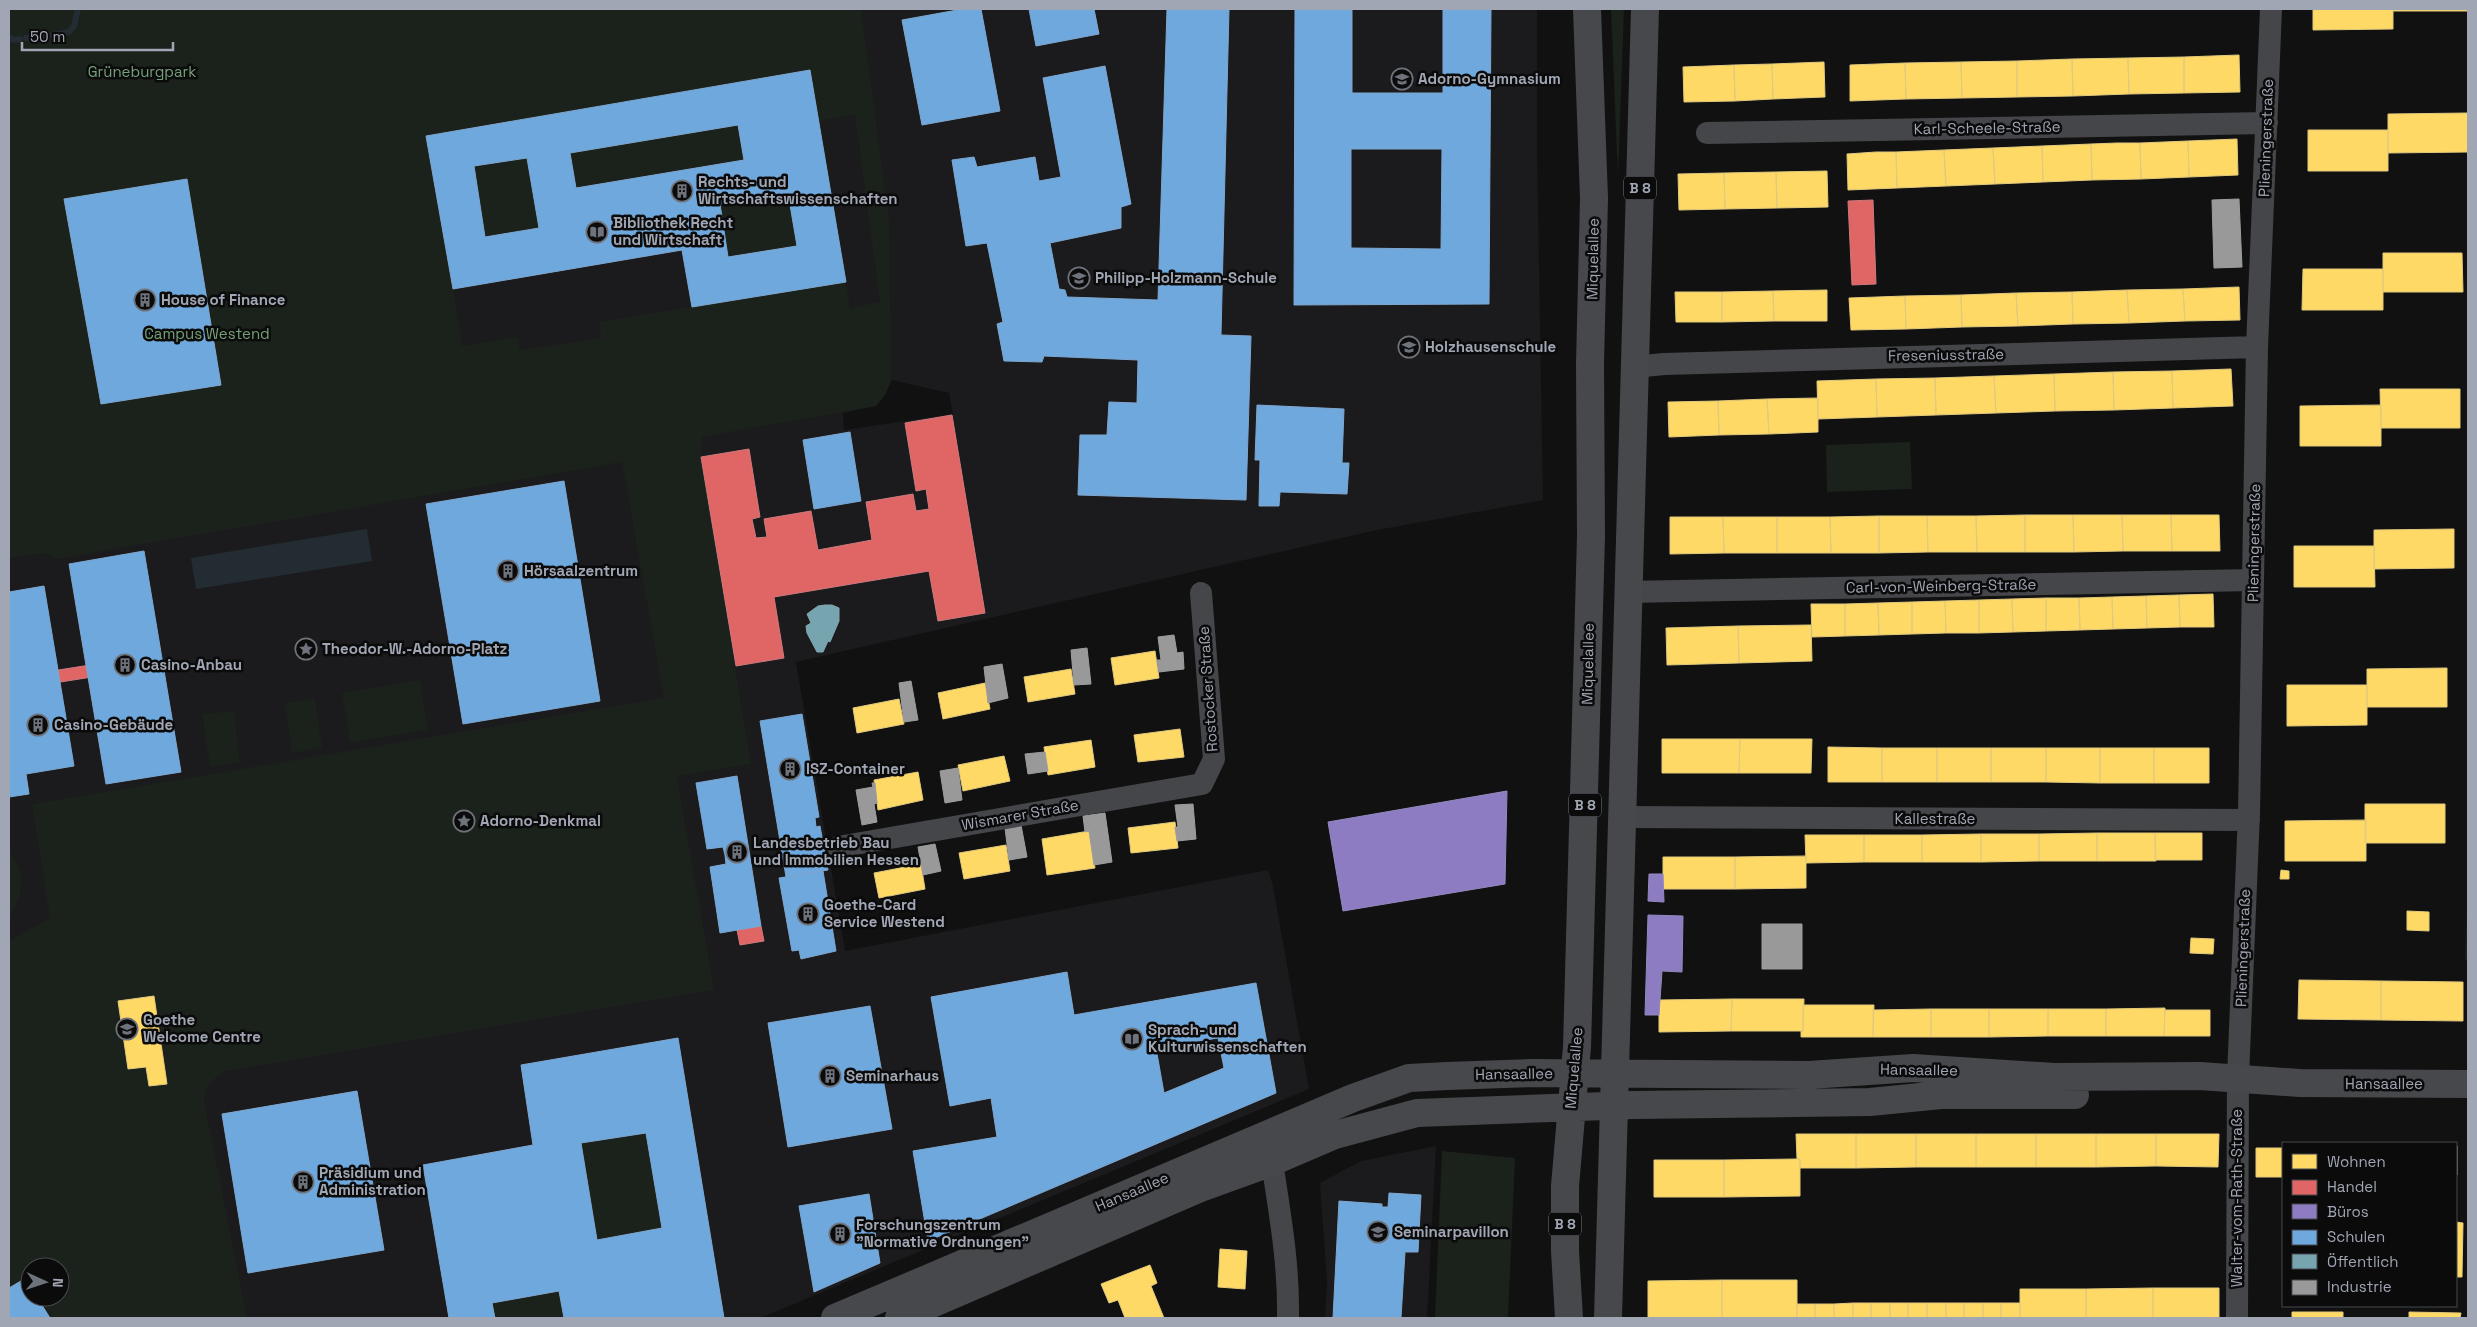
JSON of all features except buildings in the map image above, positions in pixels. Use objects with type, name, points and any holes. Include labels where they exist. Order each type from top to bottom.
[{"type":"main road","name":"Miquelallee","points":[[1569,1318],[1565,1251],[1565,1186],[1571,1108],[1576,1073],[1591,529],[1590,364],[1594,198],[1587,9]]},
{"type":"main road","name":"B 8","points":[[1608,1318],[1645,9]]},
{"type":"main road","name":"Hansaallee","points":[[835,1318],[1353,1098],[1409,1078],[1490,1074],[1576,1073],[1809,1074],[1913,1068],[2055,1077],[2238,1085]]},
{"type":"main road","name":"Hansaallee","points":[[899,1318],[1203,1187],[1272,1162],[1335,1135],[1417,1113],[1614,1106],[1870,1102],[1941,1095],[2300,1083],[2468,1084]]},
{"type":"street","name":"Plieningerstraße","points":[[2238,1085],[2249,820],[2257,347],[2271,9]]},
{"type":"street","name":"Karl-Scheele-Straße","points":[[1707,133],[2267,123]]},
{"type":"street","name":"Freseniusstraße","points":[[1634,367],[1664,364],[1836,358],[2257,347]]},
{"type":"street","name":"Carl-von-Weinberg-Straße","points":[[1628,592],[2254,580]]},
{"type":"street","name":"Rostocker Straße","points":[[1201,593],[1214,759],[1202,784]]},
{"type":"street","name":"Wismarer Straße","points":[[838,846],[1202,784]]},
{"type":"street","name":"Kallestraße","points":[[1622,816],[2249,820]]},
{"type":"street","name":"Walter-vom-Rath-Straße","points":[[2237,1318],[2238,1085]]},
{"type":"street","points":[[1272,1162],[1282,1220],[1289,1279],[1288,1318]]},
{"type":"shaded area","points":[[724,9],[1537,9],[1537,150],[1543,500],[1377,530],[796,662],[845,951],[1268,870],[1273,886],[1309,1089],[760,1318],[9,1318],[9,134],[527,63]],"holes":[[[892,380],[949,393],[953,414],[844,430],[843,413],[876,406],[885,395]]]},
{"type":"shaded area","points":[[367,529],[372,561],[196,589],[191,558]]},
{"type":"shaded area","name":"Seminarpavillon","points":[[1436,1146],[1427,1318],[1325,1318],[1327,1281],[1320,1183],[1361,1161]]},
{"type":"green space","name":"Campus Westend","points":[[9,9],[861,9],[889,221],[891,380],[885,395],[876,406],[702,437],[701,457],[751,764],[677,776],[714,990],[225,1071],[209,1083],[204,1100],[247,1318],[9,1318],[9,941],[50,918],[32,804],[664,698],[622,462],[57,559],[44,553],[9,558]],"holes":[[[855,115],[880,302],[850,308],[819,121]],[[682,250],[691,307],[599,322],[601,338],[520,350],[518,337],[462,346],[453,289]]]},
{"type":"green space","points":[[1611,9],[1624,9],[1618,177]]},
{"type":"green space","points":[[1910,442],[1912,489],[1827,492],[1826,445]]},
{"type":"green space","points":[[420,680],[428,730],[350,743],[342,693]]},
{"type":"green space","points":[[315,698],[322,748],[292,753],[285,703]]},
{"type":"green space","points":[[234,711],[240,762],[210,767],[202,714]]},
{"type":"green space","points":[[9,851],[19,867],[21,884],[18,901],[9,917]]},
{"type":"green space","points":[[2468,876],[2468,960],[2465,961],[2465,960]]},
{"type":"green space","points":[[646,1133],[662,1228],[597,1240],[581,1143]]},
{"type":"green space","points":[[1442,1151],[1515,1158],[1508,1318],[1435,1318]]},
{"type":"green space","points":[[559,1291],[564,1318],[495,1318],[492,1303]]},
{"type":"waterway","points":[[53,35],[69,32],[74,26],[78,9]]},
{"type":"waterway","points":[[26,38],[49,35]]},
{"type":"waterway","points":[[9,37],[14,40],[20,39]]},
{"type":"place","name":"Adorno-Gymnasium","points":[[1402,79]]},
{"type":"place","name":"Rechts- und Wirtschaftswissenschaften","points":[[682,191]]},
{"type":"place","name":"Bibliothek Recht und Wirtschaft","points":[[597,232]]},
{"type":"place","name":"Philipp-Holzmann-Schule","points":[[1079,278]]},
{"type":"place","name":"House of Finance","points":[[145,300]]},
{"type":"place","name":"Holzhausenschule","points":[[1409,347]]},
{"type":"place","name":"Hörsaalzentrum","points":[[508,571]]},
{"type":"place","name":"Theodor-W.-Adorno-Platz","points":[[306,649]]},
{"type":"place","name":"Casino-Anbau","points":[[125,665]]},
{"type":"place","name":"Casino-Gebäude","points":[[38,725]]},
{"type":"place","name":"ISZ-Container","points":[[790,769]]},
{"type":"place","name":"Adorno-Denkmal","points":[[464,821]]},
{"type":"place","name":"Landesbetrieb Bau und Immobilien Hessen","points":[[737,852]]},
{"type":"place","name":"Goethe-Card Service Westend","points":[[808,914]]},
{"type":"place","name":"Goethe Welcome Centre","points":[[127,1029]]},
{"type":"place","name":"Sprach- und Kulturwissenschaften","points":[[1132,1039]]},
{"type":"place","name":"Seminarhaus","points":[[830,1076]]},
{"type":"place","name":"Präsidium und Administration","points":[[303,1182]]},
{"type":"place","name":"Seminarpavillon","points":[[1378,1232]]},
{"type":"place","name":"Forschungszentrum \"Normative Ordnungen\"","points":[[840,1234]]},
{"type":"park label","name":"Grüneburgpark","points":[[142,72]]}]
